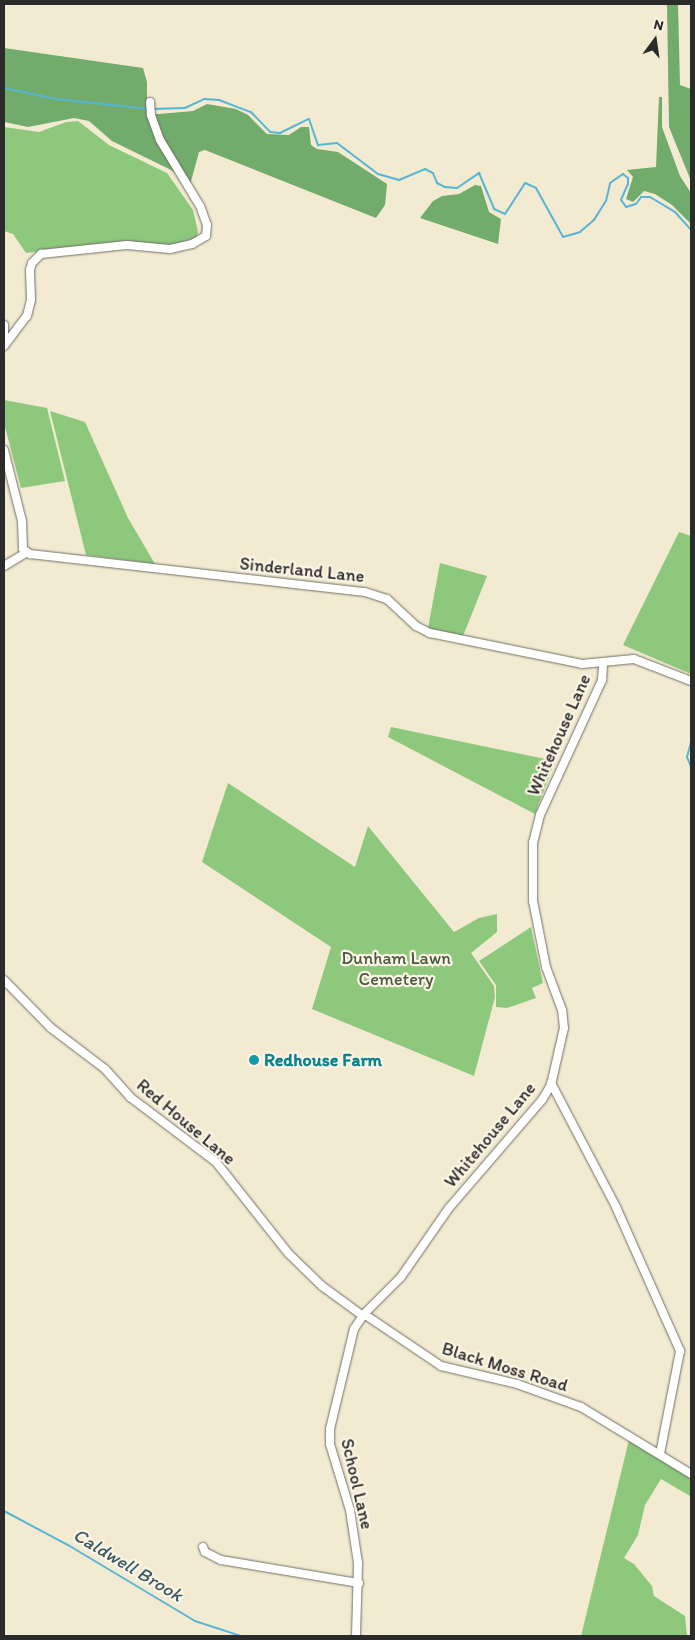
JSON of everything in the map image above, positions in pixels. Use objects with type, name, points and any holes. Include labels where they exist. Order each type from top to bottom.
[{"type":"street","points":[[4,346],[27,316],[31,300],[30,270],[41,254],[127,245],[170,249],[192,244],[206,236],[207,226],[200,206],[160,140],[151,115],[150,102]]},
{"type":"street","points":[[4,326],[4,339]]},
{"type":"street","points":[[4,450],[26,553],[4,566]]},
{"type":"street","name":"Sinderland Lane","points":[[26,553],[365,592],[387,599],[416,626],[430,633],[574,663],[603,664],[634,659],[691,681]]},
{"type":"street","name":"Whitehouse Lane","points":[[363,1315],[401,1277],[449,1208],[542,1100],[551,1083],[564,1028],[562,1010],[546,966],[533,901],[533,843],[540,815],[602,680],[603,664]]},
{"type":"street","name":"Red House Lane","points":[[4,980],[51,1028],[106,1069],[130,1097],[216,1162],[289,1254],[322,1286],[363,1315]]},
{"type":"street","points":[[551,1083],[616,1207],[680,1352],[660,1454]]},
{"type":"street","name":"Black Moss Road","points":[[363,1315],[441,1366],[516,1384],[581,1407],[691,1474]]},
{"type":"street","name":"School Lane","points":[[356,1636],[359,1583],[350,1510],[330,1444],[330,1429],[354,1329],[363,1315]]},
{"type":"street","points":[[203,1547],[205,1552],[221,1560],[359,1583]]},
{"type":"green space","points":[[667,4],[678,4],[680,85],[691,89],[691,181],[669,127]]},
{"type":"green space","points":[[4,48],[143,68],[147,82],[147,115],[193,111],[207,104],[236,109],[248,115],[267,134],[289,135],[301,127],[309,127],[311,145],[317,149],[338,152],[387,184],[385,205],[376,218],[205,150],[199,152],[190,185],[171,170],[112,141],[89,121],[74,118],[28,127],[4,122]]},
{"type":"green space","points":[[659,97],[662,97],[662,127],[680,176],[691,193],[691,224],[672,205],[655,194],[644,191],[633,202],[626,199],[633,177],[627,170],[656,167]]},
{"type":"green space","points":[[78,121],[109,145],[167,173],[193,210],[198,232],[196,238],[173,245],[123,242],[26,253],[13,234],[4,231],[4,127],[39,132],[66,122]]},
{"type":"green space","points":[[475,185],[481,186],[489,212],[501,219],[498,244],[420,218],[433,201],[442,196],[459,194]]},
{"type":"green space","points":[[4,400],[47,408],[65,481],[21,488],[4,423]]},
{"type":"green space","points":[[50,411],[85,422],[128,518],[155,564],[86,555]]},
{"type":"green space","points":[[679,532],[691,536],[691,674],[623,645]]},
{"type":"green space","points":[[440,563],[487,576],[463,636],[428,628]]},
{"type":"green space","points":[[391,727],[555,761],[535,814],[388,737]]},
{"type":"green space","name":"Dunham Lawn Cemetery","points":[[228,783],[355,867],[368,826],[454,932],[479,918],[497,914],[497,932],[471,953],[494,986],[495,997],[474,1076],[312,1009],[331,947],[202,862]]},
{"type":"green space","points":[[531,927],[543,983],[532,988],[536,998],[507,1008],[496,1007],[496,985],[479,961]]},
{"type":"green space","points":[[629,1440],[691,1477],[690,1496],[661,1479],[645,1505],[638,1535],[624,1558],[634,1564],[652,1586],[654,1596],[685,1616],[687,1636],[581,1636]]},
{"type":"waterway","points":[[4,88],[56,99],[149,109]]},
{"type":"waterway","points":[[153,109],[185,108],[204,99],[219,100],[251,112],[270,132],[280,133],[309,119],[318,145],[337,143],[378,174],[399,180],[425,169],[433,173],[437,183],[445,187],[457,188],[479,173],[494,209],[505,214],[525,183],[536,188],[563,237],[580,232],[594,220],[606,201],[610,183],[623,174],[628,178],[628,184],[621,200],[626,207],[636,204],[641,197],[650,197],[675,212],[691,230]]},
{"type":"waterway","points":[[691,742],[687,757],[691,767]]},
{"type":"waterway","name":"Caldwell Brook","points":[[4,1511],[68,1545],[195,1621],[241,1636]]},
{"type":"place","name":"Redhouse Farm","points":[[254,1060]]}]
